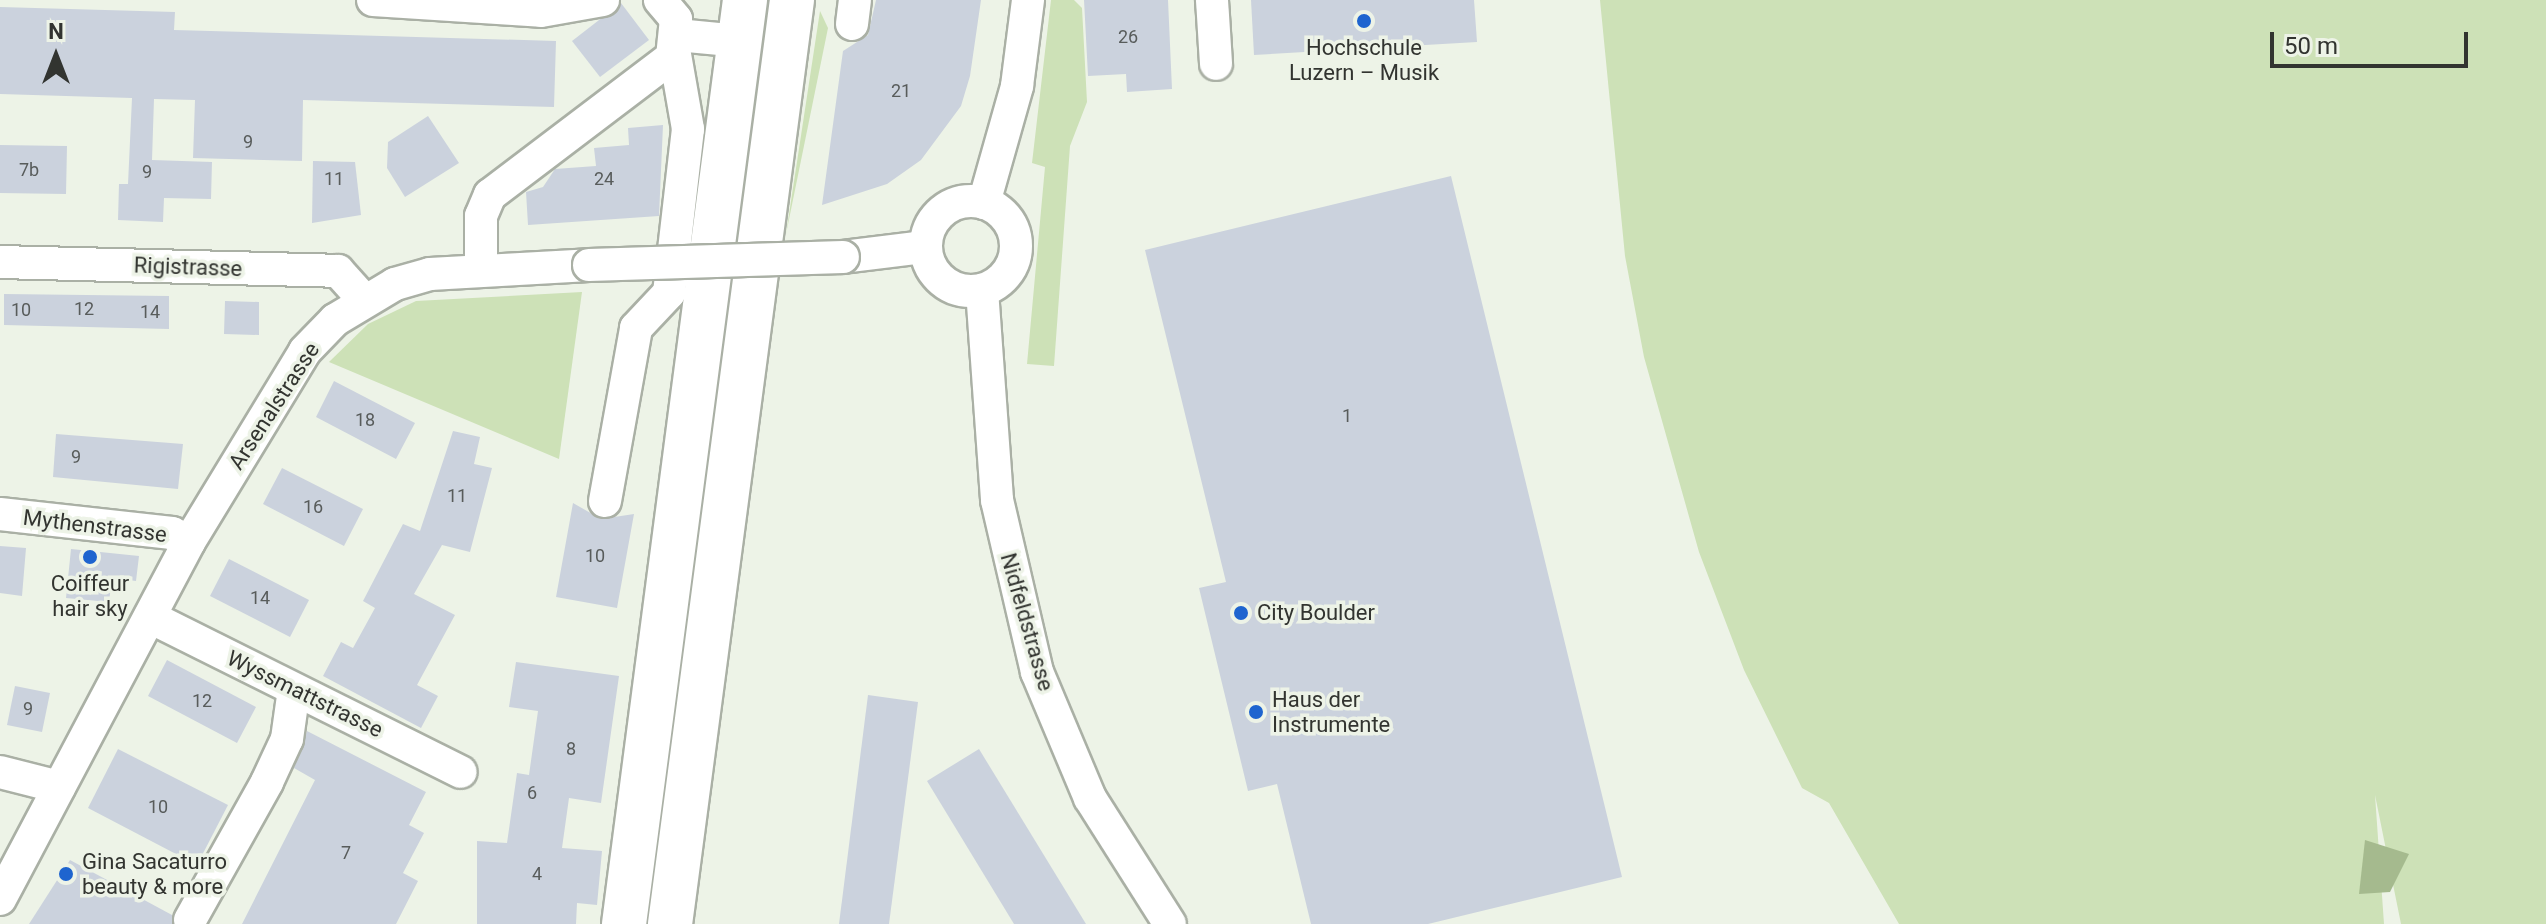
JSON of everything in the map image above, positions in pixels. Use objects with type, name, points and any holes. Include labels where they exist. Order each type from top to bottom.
[{"type":"highway","points":[[670,924],[792,0]]},
{"type":"highway","points":[[624,924],[742,21]]},
{"type":"street","points":[[373,0],[541,11],[603,0]]},
{"type":"street","points":[[605,501],[636,328],[669,293],[688,129],[676,42],[676,19],[660,0]]},
{"type":"street","points":[[984,203],[1017,86],[1028,0]]},
{"type":"street","points":[[1212,0],[1216,64]]},
{"type":"street","points":[[481,269],[481,216],[490,195],[655,72],[676,42],[742,21]]},
{"type":"street","points":[[960,202],[984,203],[1006,217],[1016,241],[1004,277],[982,290],[943,282],[925,247],[939,214],[960,202]]},
{"type":"street","name":"Arsenalstrasse","points":[[0,899],[189,542],[305,351],[364,300],[430,274],[481,269],[843,257],[925,247]]},
{"type":"street","name":"Rigistrasse","points":[[0,262],[338,271],[364,300]]},
{"type":"street","name":"Nidfeldstrasse","points":[[982,290],[997,500],[1037,672],[1090,798],[1170,924]]},
{"type":"street","name":"Mythenstrasse","points":[[0,514],[172,533],[189,542]]},
{"type":"street","name":"Wyssmattstrasse","points":[[150,617],[461,772]]},
{"type":"street","points":[[190,920],[267,782],[287,739],[294,689]]},
{"type":"street","points":[[0,772],[59,787]]},
{"type":"shaded area","points":[[1051,0],[1074,0],[1082,8],[1087,102],[1070,146],[1054,366],[1027,364],[1045,167],[1032,163]]},
{"type":"shaded area","points":[[1600,0],[2546,0],[2546,924],[2401,924],[2375,795],[2384,924],[1899,924],[1829,803],[1802,788],[1744,670],[1699,552],[1644,357],[1625,256]]},
{"type":"shaded area","points":[[820,11],[828,28],[786,234]]},
{"type":"shaded area","points":[[582,292],[559,459],[329,362],[368,324],[416,301]]},
{"type":"shaded area","points":[[2365,840],[2409,854],[2390,892],[2359,894]]},
{"type":"building","points":[[876,0],[981,0],[970,76],[961,106],[921,160],[887,184],[822,205],[843,51],[868,35]]},
{"type":"building","points":[[1084,0],[1168,0],[1172,89],[1127,92],[1126,74],[1088,76]]},
{"type":"building","name":"Hochschule Luzern – Musik","points":[[1251,0],[1474,0],[1477,42],[1254,55]]},
{"type":"building","points":[[621,3],[649,40],[600,77],[572,41]]},
{"type":"building","points":[[0,7],[175,12],[174,30],[556,41],[554,107],[303,100],[302,161],[193,158],[195,100],[154,99],[152,160],[212,162],[211,199],[164,198],[163,222],[118,220],[119,184],[128,184],[132,98],[0,94]]},
{"type":"building","points":[[428,116],[459,163],[405,197],[387,168],[388,142]]},
{"type":"building","points":[[663,125],[659,216],[528,225],[526,192],[543,187],[555,169],[596,166],[594,148],[629,145],[628,128]]},
{"type":"building","points":[[0,145],[67,146],[66,194],[0,193]]},
{"type":"building","points":[[313,161],[355,162],[361,215],[312,223]]},
{"type":"building","points":[[1451,176],[1622,877],[1428,924],[1311,924],[1277,784],[1248,791],[1199,588],[1226,582],[1145,250]]},
{"type":"building","points":[[4,294],[169,296],[169,329],[4,325]]},
{"type":"building","points":[[225,301],[259,302],[259,335],[224,334]]},
{"type":"building","points":[[334,381],[415,423],[396,459],[316,417]]},
{"type":"building","points":[[453,431],[480,437],[474,464],[492,468],[470,552],[442,545],[414,594],[455,615],[417,685],[438,696],[421,728],[323,676],[341,642],[353,648],[375,608],[363,601],[403,524],[420,531]]},
{"type":"building","points":[[56,434],[183,444],[178,489],[53,477]]},
{"type":"building","points":[[282,468],[363,509],[344,546],[263,504]]},
{"type":"building","points":[[573,503],[601,519],[634,514],[617,608],[556,597]]},
{"type":"building","points":[[0,546],[26,548],[22,596],[0,593]]},
{"type":"building","points":[[71,549],[139,556],[136,581],[112,578],[109,602],[66,598]]},
{"type":"building","points":[[229,559],[309,600],[290,637],[210,596]]},
{"type":"building","points":[[167,660],[256,707],[237,743],[148,696]]},
{"type":"building","points":[[516,662],[619,676],[601,803],[569,798],[562,848],[602,851],[597,905],[577,903],[576,924],[477,924],[477,841],[507,843],[517,773],[529,775],[538,711],[509,707]]},
{"type":"building","points":[[15,686],[50,693],[42,732],[7,725]]},
{"type":"building","points":[[868,695],[918,702],[889,924],[839,924]]},
{"type":"building","points":[[307,731],[426,792],[409,825],[424,833],[403,873],[418,881],[396,924],[242,924],[315,780],[294,768]]},
{"type":"building","points":[[118,749],[228,805],[197,865],[88,808]]},
{"type":"building","points":[[979,749],[1086,924],[1014,924],[927,781]]},
{"type":"building","points":[[70,860],[172,915],[172,924],[29,924]]},
{"type":"place","name":"Hochschule Luzern – Musik","points":[[1364,21]]},
{"type":"place","name":"Coiffeur hair sky","points":[[90,557]]},
{"type":"place","name":"City Boulder","points":[[1241,613]]},
{"type":"place","name":"Haus der Instrumente","points":[[1256,712]]},
{"type":"place","name":"Gina Sacaturro beauty & more","points":[[66,874]]}]
